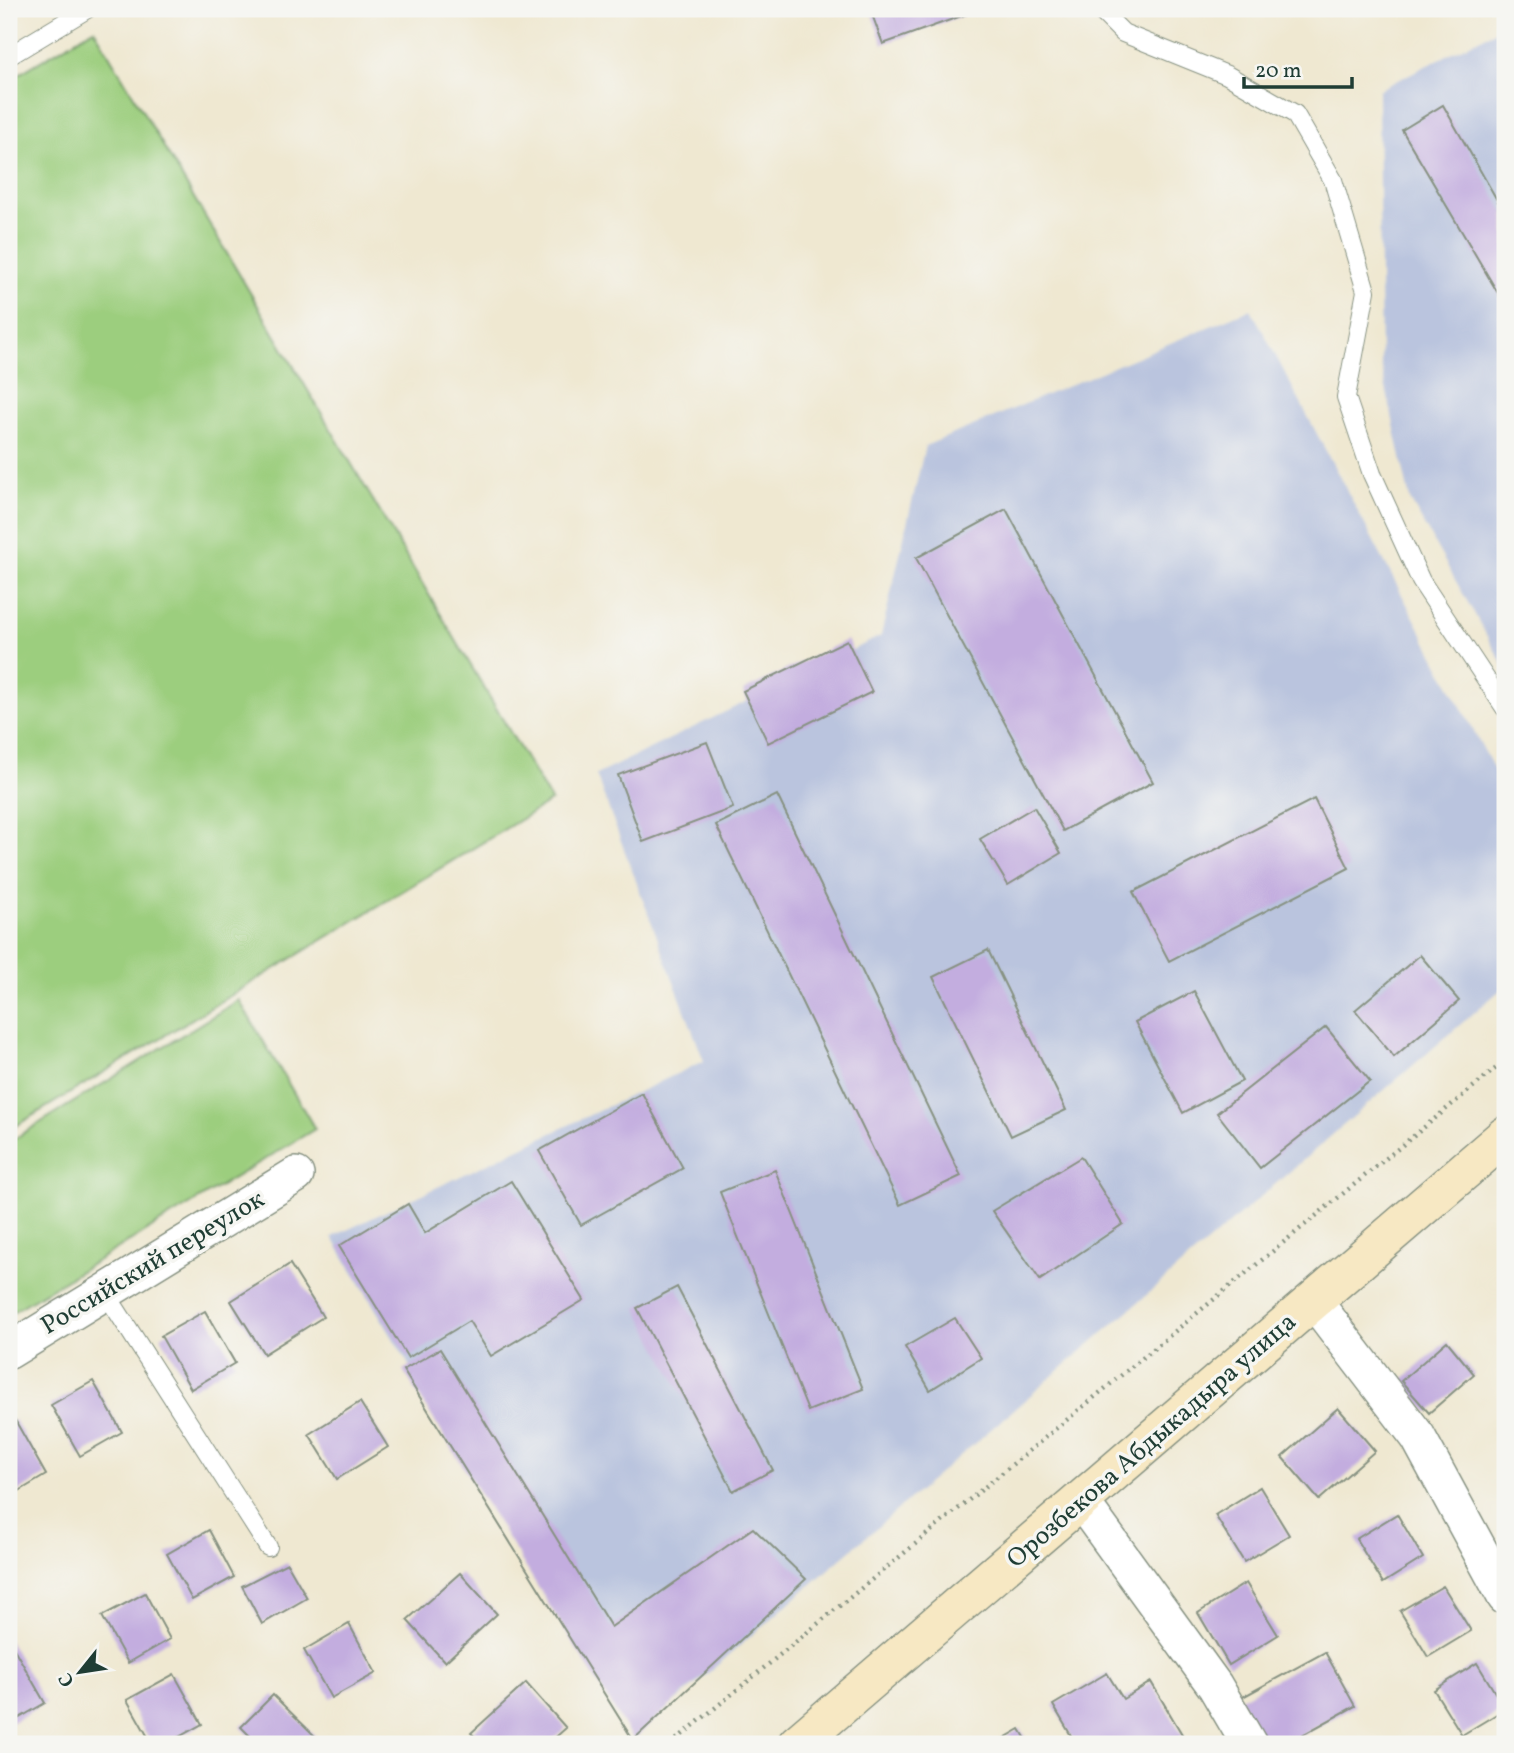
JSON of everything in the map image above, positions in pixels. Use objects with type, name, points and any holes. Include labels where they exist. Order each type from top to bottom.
[{"type":"street","name":"Орозбекова Абдыкадыра улица","points":[[812,1739],[1081,1501],[1505,1136]]},
{"type":"street","name":"Российский переулок","points":[[9,1351],[296,1175]]},
{"type":"street","points":[[1314,1301],[1418,1437],[1505,1597]]},
{"type":"street","points":[[1081,1501],[1215,1686],[1249,1744]]},
{"type":"lane","points":[[9,56],[87,9]]},
{"type":"lane","points":[[1099,9],[1123,33],[1227,75],[1295,114],[1333,180],[1366,291],[1346,397],[1371,474],[1421,581],[1505,708]]},
{"type":"lane","points":[[105,1292],[268,1547]]},
{"type":"path","points":[[671,1744],[1505,1061]]},
{"type":"shaded area","points":[[1505,26],[1505,668],[1410,500],[1381,364],[1378,90]]},
{"type":"shaded area","points":[[1251,309],[1505,790],[1505,986],[634,1737],[332,1237],[704,1061],[596,775],[881,636],[925,446]]},
{"type":"green space","points":[[94,29],[551,801],[9,1130],[9,80]]},
{"type":"green space","points":[[239,1000],[315,1129],[9,1314],[9,1142]]},
{"type":"building","points":[[870,9],[981,9],[883,44]]},
{"type":"building","points":[[1443,105],[1505,214],[1505,305],[1402,130]]},
{"type":"building","points":[[1006,509],[1153,782],[1063,831],[916,558]]},
{"type":"building","points":[[847,640],[872,692],[768,743],[743,691]]},
{"type":"building","points":[[707,742],[733,808],[643,842],[618,775]]},
{"type":"building","points":[[777,795],[961,1176],[900,1205],[716,825]]},
{"type":"building","points":[[1314,799],[1349,868],[1169,961],[1133,892]]},
{"type":"building","points":[[1034,807],[1061,853],[1008,885],[980,839]]},
{"type":"building","points":[[988,950],[1066,1110],[1011,1136],[933,977]]},
{"type":"building","points":[[1420,955],[1459,1001],[1394,1057],[1355,1010]]},
{"type":"building","points":[[1194,991],[1242,1081],[1183,1113],[1135,1022]]},
{"type":"building","points":[[1326,1027],[1370,1081],[1260,1168],[1217,1113]]},
{"type":"building","points":[[642,1093],[683,1168],[581,1225],[539,1151]]},
{"type":"building","points":[[1081,1157],[1123,1224],[1040,1280],[992,1211]]},
{"type":"building","points":[[775,1170],[863,1389],[808,1411],[720,1192]]},
{"type":"building","points":[[511,1181],[584,1300],[491,1356],[469,1321],[408,1358],[339,1246],[408,1204],[425,1233]]},
{"type":"building","points":[[290,1264],[323,1317],[264,1354],[231,1301]]},
{"type":"building","points":[[677,1287],[773,1470],[733,1491],[637,1308]]},
{"type":"building","points":[[205,1311],[235,1363],[191,1389],[161,1336]]},
{"type":"building","points":[[955,1318],[981,1358],[930,1390],[905,1347]]},
{"type":"building","points":[[1447,1341],[1474,1374],[1429,1413],[1401,1381]]},
{"type":"building","points":[[440,1349],[611,1627],[753,1528],[806,1579],[633,1740],[403,1370]]},
{"type":"building","points":[[93,1381],[122,1432],[80,1456],[51,1405]]},
{"type":"building","points":[[360,1402],[388,1447],[337,1479],[309,1434]]},
{"type":"building","points":[[1338,1408],[1375,1451],[1319,1500],[1282,1457]]},
{"type":"building","points":[[15,1420],[46,1475],[9,1497],[9,1424]]},
{"type":"building","points":[[1260,1487],[1289,1535],[1244,1562],[1215,1515]]},
{"type":"building","points":[[1397,1514],[1423,1558],[1383,1583],[1356,1539]]},
{"type":"building","points":[[209,1530],[234,1577],[192,1600],[167,1554]]},
{"type":"building","points":[[287,1563],[307,1598],[262,1624],[242,1586]]},
{"type":"building","points":[[460,1573],[497,1614],[445,1662],[407,1620]]},
{"type":"building","points":[[1246,1583],[1278,1635],[1229,1665],[1198,1613]]},
{"type":"building","points":[[1443,1586],[1471,1631],[1428,1657],[1400,1611]]},
{"type":"building","points":[[145,1593],[170,1639],[128,1663],[102,1616]]},
{"type":"building","points":[[349,1624],[376,1673],[331,1698],[304,1650]]},
{"type":"building","points":[[9,1640],[45,1703],[9,1724]]},
{"type":"building","points":[[1325,1652],[1355,1706],[1286,1744],[1263,1744],[1239,1699]]},
{"type":"building","points":[[1477,1663],[1505,1709],[1462,1735],[1434,1690]]},
{"type":"building","points":[[1107,1673],[1123,1699],[1151,1682],[1183,1736],[1169,1744],[1076,1744],[1053,1705]]},
{"type":"building","points":[[174,1674],[202,1724],[166,1744],[152,1744],[127,1700]]},
{"type":"building","points":[[526,1683],[566,1728],[548,1744],[482,1744],[471,1733]]},
{"type":"building","points":[[273,1695],[321,1742],[258,1744],[241,1727]]},
{"type":"building","points":[[1020,1729],[1029,1744],[994,1744]]}]
